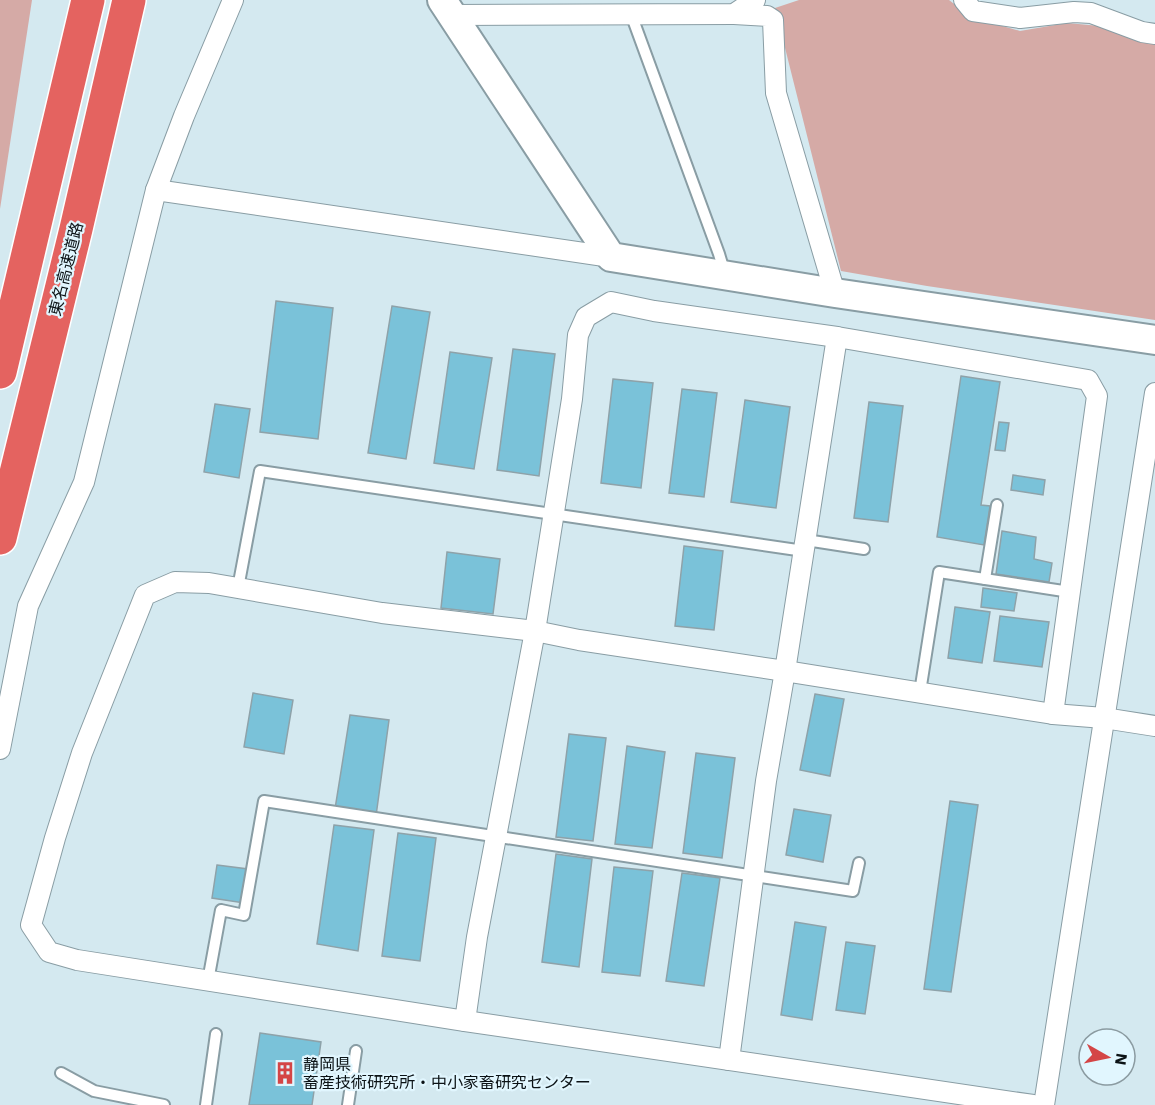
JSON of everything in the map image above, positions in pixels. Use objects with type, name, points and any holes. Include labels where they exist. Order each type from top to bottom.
[{"type":"highway","points":[[0,372],[88,0]]},
{"type":"highway","name":"東名高速道路","points":[[0,538],[76,229],[129,0]]},
{"type":"street","points":[[0,749],[28,606],[84,482],[156,190],[184,116],[233,0]]},
{"type":"street","points":[[734,14],[754,0]]},
{"type":"street","points":[[964,0],[974,11],[1020,18],[1074,12],[1091,13],[1142,32],[1155,34]]},
{"type":"street","points":[[446,7],[611,256]]},
{"type":"street","points":[[446,7],[632,14],[734,14],[767,16],[773,20],[776,93],[835,293]]},
{"type":"street","points":[[156,190],[611,256],[835,293],[1155,340]]},
{"type":"street","points":[[465,1021],[477,937],[535,631],[572,399],[578,335],[586,317],[599,308],[611,302],[654,311],[837,336],[1088,380],[1097,396],[1053,714]]},
{"type":"street","points":[[729,1060],[766,781],[837,336]]},
{"type":"street","points":[[1044,1105],[1155,393]]},
{"type":"street","points":[[1033,1105],[465,1021],[77,960],[49,952],[31,924],[82,753],[145,595],[175,582],[209,583],[382,613],[535,631],[579,640],[785,670],[1053,714],[1104,718],[1155,726]]},
{"type":"lane","points":[[632,14],[725,274]]},
{"type":"lane","points":[[238,588],[260,471],[553,515],[805,545],[864,549]]},
{"type":"lane","points":[[985,579],[997,505]]},
{"type":"lane","points":[[920,693],[939,572],[1070,592]]},
{"type":"lane","points":[[208,981],[221,910],[244,915],[264,801],[853,891],[859,863]]},
{"type":"lane","points":[[206,1105],[216,1034]]},
{"type":"lane","points":[[348,1105],[356,1051]]},
{"type":"lane","points":[[61,1073],[118,1101],[164,1105]]},
{"type":"shaded area","points":[[0,0],[32,0],[0,209]]},
{"type":"shaded area","points":[[799,0],[949,0],[971,17],[1020,31],[1067,23],[1111,27],[1155,36],[1155,320],[841,271],[775,8]]},
{"type":"building","points":[[276,301],[333,308],[318,439],[260,432]]},
{"type":"building","points":[[392,306],[430,312],[406,459],[368,453]]},
{"type":"building","points":[[513,349],[555,354],[539,476],[497,470]]},
{"type":"building","points":[[450,352],[492,358],[474,469],[434,463]]},
{"type":"building","points":[[961,376],[1000,382],[981,505],[990,506],[984,545],[937,537]]},
{"type":"building","points":[[613,379],[653,383],[641,488],[601,483]]},
{"type":"building","points":[[682,389],[717,393],[704,497],[669,493]]},
{"type":"building","points":[[745,400],[790,407],[776,508],[731,502]]},
{"type":"building","points":[[869,402],[903,406],[888,522],[854,518]]},
{"type":"building","points":[[215,404],[250,409],[239,478],[204,472]]},
{"type":"building","points":[[999,422],[1009,423],[1005,451],[995,450]]},
{"type":"building","points":[[1013,475],[1045,480],[1043,495],[1011,490]]},
{"type":"building","points":[[1002,531],[1036,537],[1034,559],[1052,563],[1049,582],[996,574]]},
{"type":"building","points":[[684,546],[723,551],[714,630],[675,626]]},
{"type":"building","points":[[447,552],[500,559],[493,614],[441,608]]},
{"type":"building","points":[[983,588],[1017,593],[1014,611],[981,607]]},
{"type":"building","points":[[955,607],[990,612],[982,663],[948,658]]},
{"type":"building","points":[[1000,616],[1049,622],[1042,667],[994,661]]},
{"type":"building","points":[[253,693],[293,700],[284,754],[244,747]]},
{"type":"building","points":[[815,694],[844,699],[830,776],[800,770]]},
{"type":"building","points":[[350,715],[389,720],[376,816],[335,809]]},
{"type":"building","points":[[569,734],[606,738],[593,841],[556,837]]},
{"type":"building","points":[[627,746],[665,752],[652,848],[615,844]]},
{"type":"building","points":[[696,753],[735,758],[722,858],[683,853]]},
{"type":"building","points":[[950,801],[978,805],[951,992],[924,989]]},
{"type":"building","points":[[794,809],[831,815],[823,862],[786,855]]},
{"type":"building","points":[[334,825],[374,830],[358,951],[317,944]]},
{"type":"building","points":[[398,833],[436,838],[420,961],[382,956]]},
{"type":"building","points":[[556,854],[592,859],[579,967],[542,962]]},
{"type":"building","points":[[217,865],[248,869],[244,903],[212,898]]},
{"type":"building","points":[[614,867],[653,871],[640,976],[602,972]]},
{"type":"building","points":[[682,873],[720,878],[704,986],[666,981]]},
{"type":"building","points":[[795,922],[826,927],[812,1020],[781,1015]]},
{"type":"building","points":[[846,942],[875,946],[865,1014],[836,1010]]},
{"type":"building","name":"静岡県 畜産技術研究所・中小家畜研究センター","points":[[260,1033],[321,1042],[312,1105],[249,1105]]},
{"type":"place","name":"静岡県 畜産技術研究所・中小家畜研究センター","points":[[285,1073]]}]
